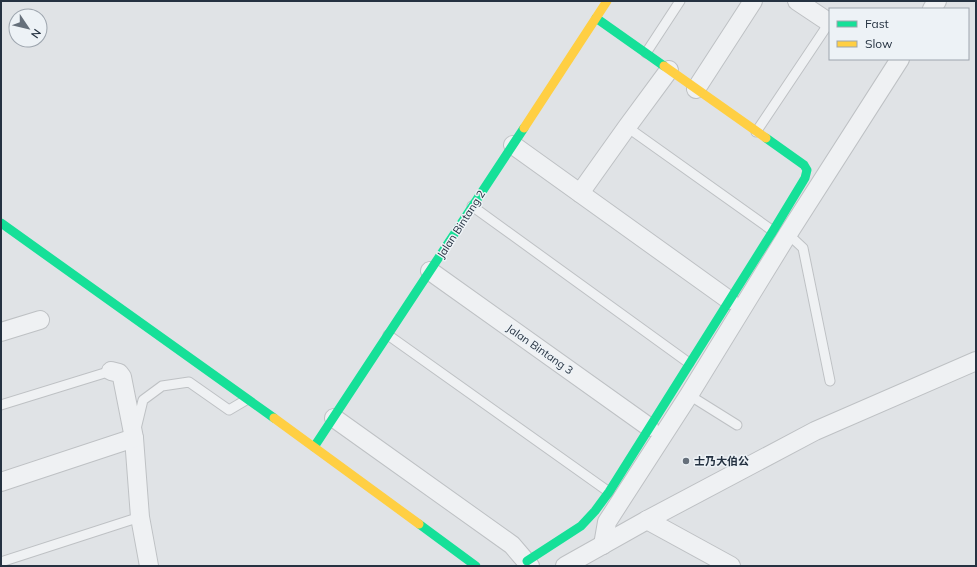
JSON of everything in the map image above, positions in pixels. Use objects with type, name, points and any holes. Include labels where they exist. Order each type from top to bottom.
[{"type":"street","name":"Jalan Bintang 2","points":[[314,447],[607,1]]},
{"type":"street","points":[[696,89],[753,1]]},
{"type":"street","points":[[797,1],[824,19]]},
{"type":"street","points":[[596,18],[804,165],[807,170],[805,178],[780,233],[689,396],[607,522],[603,545]]},
{"type":"street","points":[[334,418],[512,545],[528,564],[581,526],[595,511],[609,492],[729,300],[780,233],[899,60]]},
{"type":"street","points":[[580,193],[626,127],[669,70]]},
{"type":"street","points":[[513,145],[729,300]]},
{"type":"street","points":[[1,223],[314,447],[476,566]]},
{"type":"street","name":"Jalan Bintang 3","points":[[430,271],[649,427]]},
{"type":"street","points":[[1,332],[40,320]]},
{"type":"street","points":[[564,566],[815,431],[976,360]]},
{"type":"street","points":[[111,371],[119,373],[122,377],[134,438],[140,517],[148,566]]},
{"type":"street","points":[[1,482],[134,438]]},
{"type":"street","points":[[648,520],[731,566]]},
{"type":"lane","points":[[646,54],[680,1]]},
{"type":"lane","points":[[756,132],[825,29],[824,19]]},
{"type":"lane","points":[[626,127],[803,248],[830,381]]},
{"type":"lane","points":[[472,206],[689,363]]},
{"type":"lane","points":[[388,335],[609,492]]},
{"type":"lane","points":[[1,405],[111,371]]},
{"type":"lane","points":[[134,438],[143,400],[162,386],[189,382],[228,410],[247,399]]},
{"type":"lane","points":[[689,396],[736,425]]},
{"type":"lane","points":[[1,562],[140,517]]},
{"type":"traffic: fast","points":[[596,18],[664,66]]},
{"type":"traffic: fast","points":[[314,447],[524,128]]},
{"type":"traffic: fast","points":[[527,561],[581,526],[595,511],[609,492],[805,178],[807,170],[804,165],[766,138]]},
{"type":"traffic: fast","points":[[1,223],[274,418]]},
{"type":"traffic: fast","points":[[419,524],[476,566]]},
{"type":"traffic: slow","points":[[524,128],[607,1]]},
{"type":"traffic: slow","points":[[664,66],[766,138]]},
{"type":"traffic: slow","points":[[274,418],[419,524]]},
{"type":"place","name":"士乃大伯公","points":[[686,461]]}]
